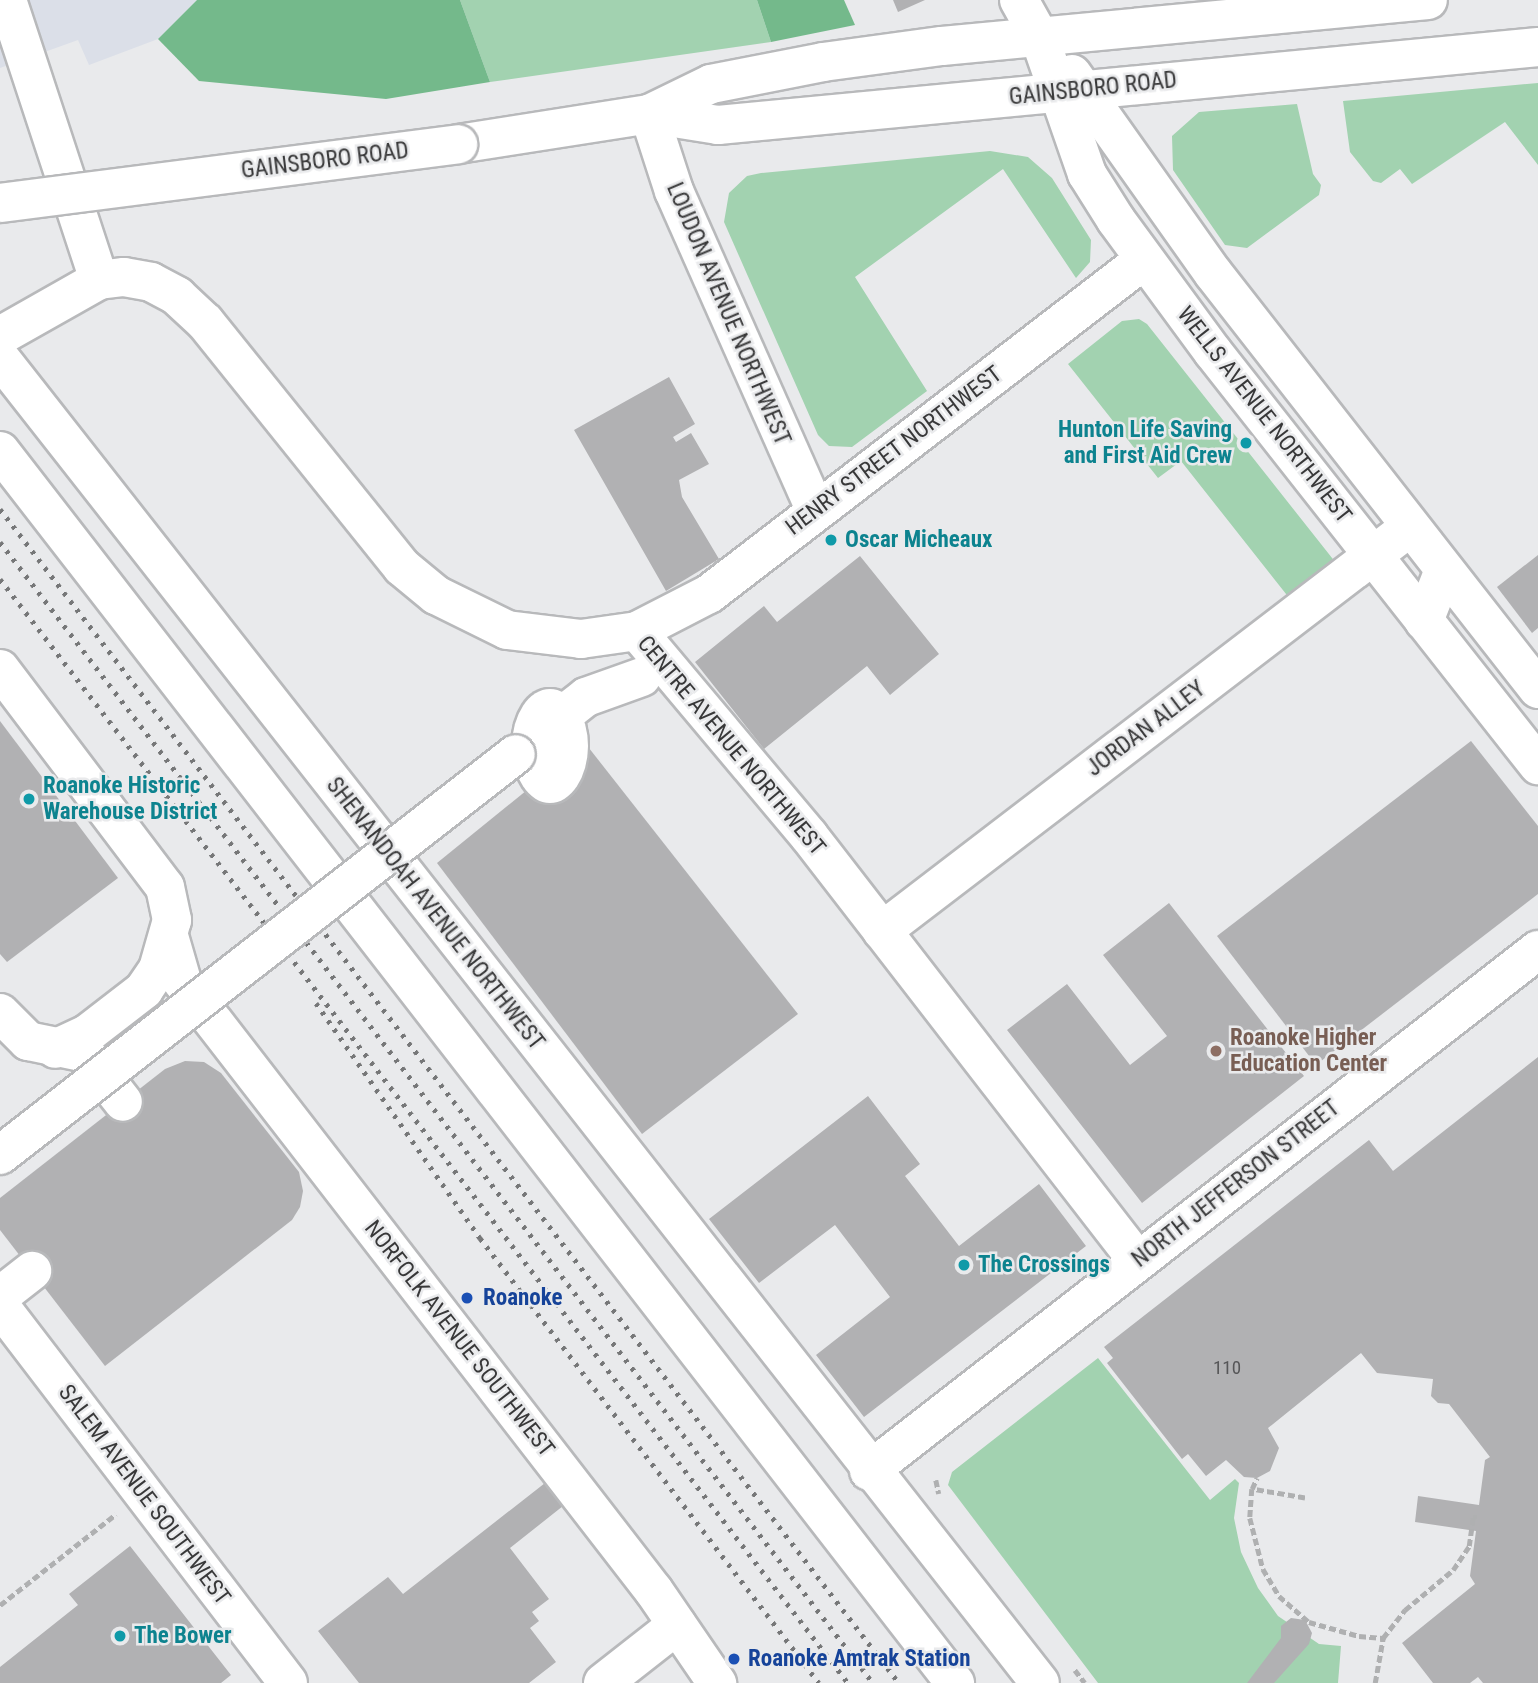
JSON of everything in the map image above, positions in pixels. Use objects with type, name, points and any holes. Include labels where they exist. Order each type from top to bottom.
[{"type":"street","points":[[7,0],[99,280]]},
{"type":"street","name":"WELLS AVENUE NORTHWEST","points":[[1019,0],[1071,92],[1538,689]]},
{"type":"street","name":"GAINSBORO ROAD","points":[[0,203],[458,144],[649,114],[711,84],[767,73],[1039,36],[1428,0]]},
{"type":"street","name":"GAINSBORO ROAD","points":[[649,114],[718,125],[1538,47]]},
{"type":"street","name":"WELLS AVENUE NORTHWEST","points":[[1071,92],[1087,174],[1144,260],[1538,765]]},
{"type":"street","name":"LOUDON AVENUE NORTHWEST","points":[[649,114],[674,191],[816,511]]},
{"type":"street","name":"HENRY STREET NORTHWEST","points":[[637,631],[709,594],[1144,260]]},
{"type":"street","name":"CENTRE AVENUE NORTHWEST","points":[[0,336],[99,280],[124,277],[151,282],[177,296],[205,322],[402,567],[436,595],[475,619],[541,637],[612,637],[637,631],[882,930],[1138,1260]]},
{"type":"street","name":"SHENANDOAH AVENUE NORTHWEST","points":[[0,358],[869,1471],[1040,1683]]},
{"type":"street","points":[[0,451],[955,1683]]},
{"type":"street","name":"JORDAN ALLEY","points":[[882,930],[1410,527]]},
{"type":"street","points":[[1424,621],[1444,570]]},
{"type":"street","points":[[0,669],[165,887],[172,920],[158,969],[144,989],[86,1034],[69,1051]]},
{"type":"street","points":[[0,1155],[586,696],[642,677]]},
{"type":"street","name":"NORFOLK AVENUE SOUTHWEST","points":[[169,936],[182,981],[677,1626],[717,1683]]},
{"type":"street","name":"NORTH JEFFERSON STREET","points":[[869,1471],[1538,950]]},
{"type":"street","points":[[0,1013],[28,1041],[69,1051],[123,1102]]},
{"type":"street","name":"NORFOLK AVENUE SOUTHWEST","points":[[69,1051],[159,1031],[202,1035],[239,1055]]},
{"type":"street","points":[[0,1296],[32,1271]]},
{"type":"street","name":"SALEM AVENUE SOUTHWEST","points":[[0,1306],[288,1683]]},
{"type":"street","points":[[603,1683],[677,1626]]},
{"type":"path","points":[[1257,1478],[1252,1489],[1250,1518],[1263,1569],[1279,1596],[1308,1623],[1340,1634],[1382,1638]]},
{"type":"path","points":[[1252,1489],[1305,1498]]},
{"type":"path","points":[[0,1605],[117,1514]]},
{"type":"path","points":[[1375,1683],[1382,1638],[1405,1610],[1463,1559],[1473,1517],[1477,1517]]},
{"type":"shaded area","points":[[0,0],[197,0],[158,39],[89,65],[78,40],[0,68]]},
{"type":"green space","points":[[197,0],[460,0],[490,82],[386,99],[199,81],[158,39]]},
{"type":"green space","points":[[460,0],[757,0],[771,42],[490,82]]},
{"type":"green space","points":[[757,0],[844,0],[855,25],[771,42]]},
{"type":"green space","points":[[1538,83],[1538,165],[1505,122],[1412,184],[1400,169],[1381,183],[1373,181],[1350,152],[1343,101]]},
{"type":"green space","points":[[1297,104],[1313,174],[1321,185],[1319,195],[1247,248],[1225,245],[1173,170],[1172,136],[1199,112]]},
{"type":"green space","points":[[990,151],[1028,157],[1052,178],[1091,240],[1090,262],[1076,278],[1003,169],[855,277],[927,391],[852,447],[829,446],[818,435],[724,222],[729,193],[747,176],[761,173]]},
{"type":"green space","points":[[1139,319],[1147,324],[1336,563],[1290,599],[1181,461],[1158,478],[1068,364],[1122,321]]},
{"type":"green space","points":[[1098,1358],[1210,1500],[1235,1479],[1239,1483],[1234,1518],[1241,1552],[1258,1588],[1278,1616],[1319,1644],[1341,1646],[1338,1683],[1098,1683],[948,1485],[952,1472]]},
{"type":"building","points":[[893,0],[925,0],[898,12]]},
{"type":"building","points":[[669,377],[695,424],[673,437],[676,442],[691,433],[709,464],[679,480],[682,497],[719,559],[666,591],[574,430]]},
{"type":"building","points":[[1538,555],[1538,628],[1532,633],[1497,587]]},
{"type":"building","points":[[860,556],[939,654],[890,695],[867,666],[764,749],[695,662],[764,606],[777,622]]},
{"type":"building","name":"Roanoke Historic Warehouse District","points":[[0,721],[118,878],[7,962],[0,954]]},
{"type":"building","points":[[1471,741],[1538,826],[1538,894],[1316,1065],[1217,936]]},
{"type":"building","points":[[585,743],[798,1014],[642,1134],[437,863]]},
{"type":"building","name":"Roanoke Higher Education Center","points":[[1169,903],[1304,1076],[1142,1203],[1007,1030],[1067,984],[1130,1065],[1167,1036],[1103,955]]},
{"type":"building","points":[[1538,1057],[1538,1683],[1483,1683],[1478,1677],[1470,1683],[1433,1683],[1402,1643],[1475,1584],[1470,1576],[1476,1531],[1415,1522],[1418,1496],[1479,1505],[1485,1460],[1490,1457],[1449,1404],[1438,1403],[1431,1396],[1433,1379],[1377,1373],[1361,1353],[1268,1428],[1279,1448],[1270,1471],[1257,1478],[1244,1477],[1226,1460],[1206,1476],[1188,1454],[1182,1459],[1107,1363],[1113,1358],[1104,1347],[1369,1140],[1393,1171]]},
{"type":"building","points":[[185,1061],[204,1062],[221,1073],[299,1172],[303,1191],[300,1207],[292,1220],[105,1366],[0,1230],[0,1198],[165,1069]]},
{"type":"building","name":"The Crossings","points":[[868,1096],[920,1164],[905,1176],[959,1246],[1039,1184],[1086,1246],[864,1417],[816,1355],[890,1297],[835,1225],[759,1283],[709,1219]]},
{"type":"building","points":[[545,1483],[563,1506],[510,1548],[549,1599],[532,1612],[539,1621],[530,1628],[556,1662],[529,1683],[359,1683],[318,1631],[388,1577],[403,1594]]},
{"type":"building","name":"The Bower","points":[[130,1546],[231,1675],[221,1683],[0,1683],[0,1667],[78,1605],[69,1594]]},
{"type":"building","points":[[1291,1618],[1305,1620],[1312,1633],[1309,1644],[1274,1683],[1247,1683],[1281,1638],[1281,1626]]},
{"type":"railway","points":[[0,509],[899,1683]]},
{"type":"railway","points":[[0,542],[873,1683]]},
{"type":"railway","points":[[0,579],[848,1683]]},
{"type":"railway","points":[[316,1003],[480,1238],[819,1683]]},
{"type":"place","name":"Hunton Life Saving and First Aid Crew","points":[[1246,443]]},
{"type":"place","name":"Oscar Micheaux","points":[[831,540]]},
{"type":"place","name":"Roanoke Historic Warehouse District","points":[[29,799]]},
{"type":"place","name":"Roanoke Higher Education Center","points":[[1216,1051]]},
{"type":"place","name":"The Crossings","points":[[964,1265]]},
{"type":"place","name":"Roanoke","points":[[467,1298]]},
{"type":"place","name":"The Bower","points":[[120,1636]]},
{"type":"place","name":"Roanoke Amtrak Station","points":[[734,1659]]}]
